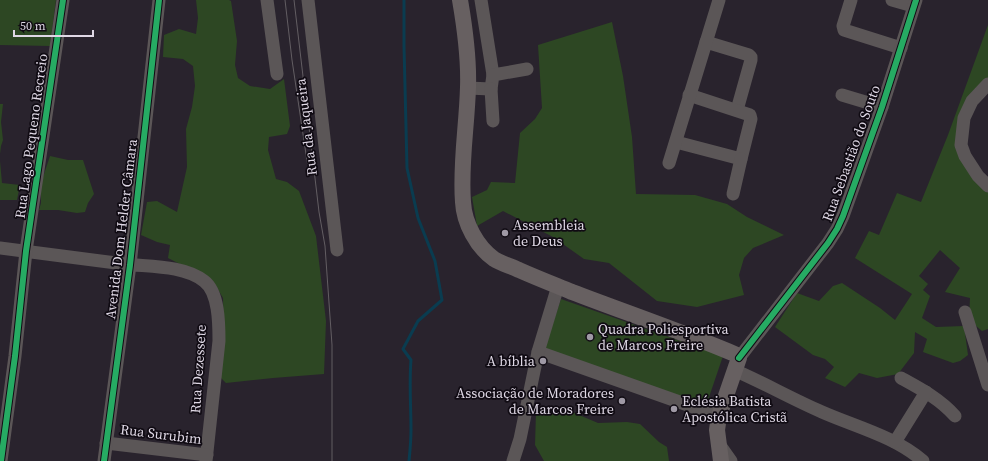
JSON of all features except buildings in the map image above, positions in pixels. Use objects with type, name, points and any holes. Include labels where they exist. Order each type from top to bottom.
[{"type":"main road","points":[[460,0],[468,62],[468,88],[463,163],[463,204],[468,224],[476,240],[486,252],[495,259],[558,286],[735,354],[736,364],[719,416],[718,443],[721,461]]},
{"type":"street","name":"Rua Lago Pequeno Recreio","points":[[1,461],[15,356],[26,251],[63,0]]},
{"type":"street","name":"Avenida Dom Helder Câmara","points":[[104,461],[130,265],[159,0]]},
{"type":"street","points":[[267,0],[277,74]]},
{"type":"street","name":"Rua da Jaqueira","points":[[308,0],[337,250]]},
{"type":"street","points":[[481,0],[493,75],[491,89],[493,121]]},
{"type":"street","points":[[669,163],[719,0]]},
{"type":"street","points":[[851,0],[843,26],[844,30],[901,48]]},
{"type":"street","points":[[892,0],[914,3]]},
{"type":"street","name":"Rua Sebastião do Souto","points":[[736,364],[837,229],[882,107],[914,3]]},
{"type":"street","points":[[464,24],[484,18]]},
{"type":"street","points":[[706,42],[749,55],[751,57],[752,60],[738,110]]},
{"type":"street","points":[[493,75],[527,69]]},
{"type":"street","points":[[988,84],[972,101],[964,118],[961,145],[965,156],[978,176],[988,186]]},
{"type":"street","points":[[468,88],[491,89]]},
{"type":"street","points":[[689,95],[748,113],[751,119],[733,194]]},
{"type":"street","points":[[842,95],[882,107]]},
{"type":"street","points":[[676,142],[741,159]]},
{"type":"street","name":"Rua Dezessete","points":[[0,248],[130,265],[170,268],[192,274],[205,281],[212,290],[216,302],[219,341],[206,458]]},
{"type":"street","points":[[513,461],[520,439],[538,352],[558,286]]},
{"type":"street","points":[[965,312],[988,385]]},
{"type":"street","points":[[538,352],[719,416]]},
{"type":"street","points":[[736,364],[822,413],[895,442],[913,453],[922,461]]},
{"type":"street","points":[[901,378],[926,392],[948,408],[955,416]]},
{"type":"street","points":[[895,442],[926,392]]},
{"type":"street","name":"Rua Surubim","points":[[106,443],[206,458]]},
{"type":"street","points":[[718,443],[731,461]]},
{"type":"green space","points":[[0,0],[56,0],[50,46],[0,45]]},
{"type":"green space","points":[[196,0],[231,1],[237,41],[235,65],[238,78],[250,86],[270,89],[284,79],[290,126],[287,134],[269,137],[268,150],[276,179],[287,182],[299,191],[316,236],[326,321],[324,374],[226,383],[220,377],[224,350],[223,298],[213,281],[168,258],[170,245],[157,242],[141,235],[147,202],[157,201],[177,212],[187,167],[186,129],[192,107],[195,86],[193,66],[183,59],[163,57],[164,35],[179,29],[196,34],[198,18]]},
{"type":"green space","points":[[612,22],[623,76],[632,137],[636,194],[695,195],[727,204],[747,217],[784,235],[753,248],[744,258],[739,275],[744,295],[697,307],[657,301],[609,263],[584,259],[553,237],[503,211],[477,226],[472,197],[487,190],[491,182],[515,183],[520,133],[535,119],[542,108],[538,45]]},
{"type":"green space","points":[[988,25],[988,84],[972,101],[961,145],[988,186],[988,329],[982,331],[969,320],[970,298],[945,292],[960,268],[940,250],[919,276],[928,284],[923,290],[930,296],[922,318],[936,327],[964,326],[968,355],[960,361],[953,363],[923,352],[927,339],[915,332],[914,353],[898,374],[877,378],[859,373],[845,387],[825,378],[834,367],[825,359],[813,355],[775,327],[797,293],[819,301],[833,286],[842,283],[880,308],[895,320],[912,294],[855,258],[869,231],[879,235],[897,193],[921,202],[948,135]]},
{"type":"green space","points":[[0,104],[3,104],[1,122],[3,140],[0,154]]},
{"type":"green space","points":[[50,156],[68,160],[83,160],[94,194],[88,203],[85,212],[77,213],[58,210],[39,210],[41,203],[41,183]]},
{"type":"green space","points":[[0,161],[2,183],[20,185],[17,200],[0,200]]},
{"type":"green space","points":[[561,299],[723,356],[706,406],[544,350]]},
{"type":"green space","points":[[536,412],[572,412],[598,423],[627,422],[640,424],[659,442],[667,447],[669,461],[544,461],[535,445]]},
{"type":"waterway","points":[[404,0],[407,168],[418,218],[435,261],[442,300],[418,321],[403,349],[411,360],[411,434],[409,461]]},
{"type":"tram line","points":[[285,0],[292,60],[310,173]]},
{"type":"tram line","points":[[294,0],[319,212],[325,246],[332,345],[332,461]]},
{"type":"cycle path","points":[[1,461],[15,356],[26,251],[63,0]]},
{"type":"cycle path","points":[[104,461],[130,265],[159,0]]},
{"type":"cycle path","points":[[739,358],[828,243],[837,229],[882,107],[916,0]]},
{"type":"place","name":"Assembleia de Deus","points":[[505,233]]},
{"type":"place","name":"Quadra Poliesportiva de Marcos Freire","points":[[590,337]]},
{"type":"place","name":"A bíblia","points":[[543,361]]},
{"type":"place","name":"Associação de Moradores de Marcos Freire","points":[[622,401]]},
{"type":"place","name":"Eclésia Batista Apostólica Cristã","points":[[674,409]]}]
